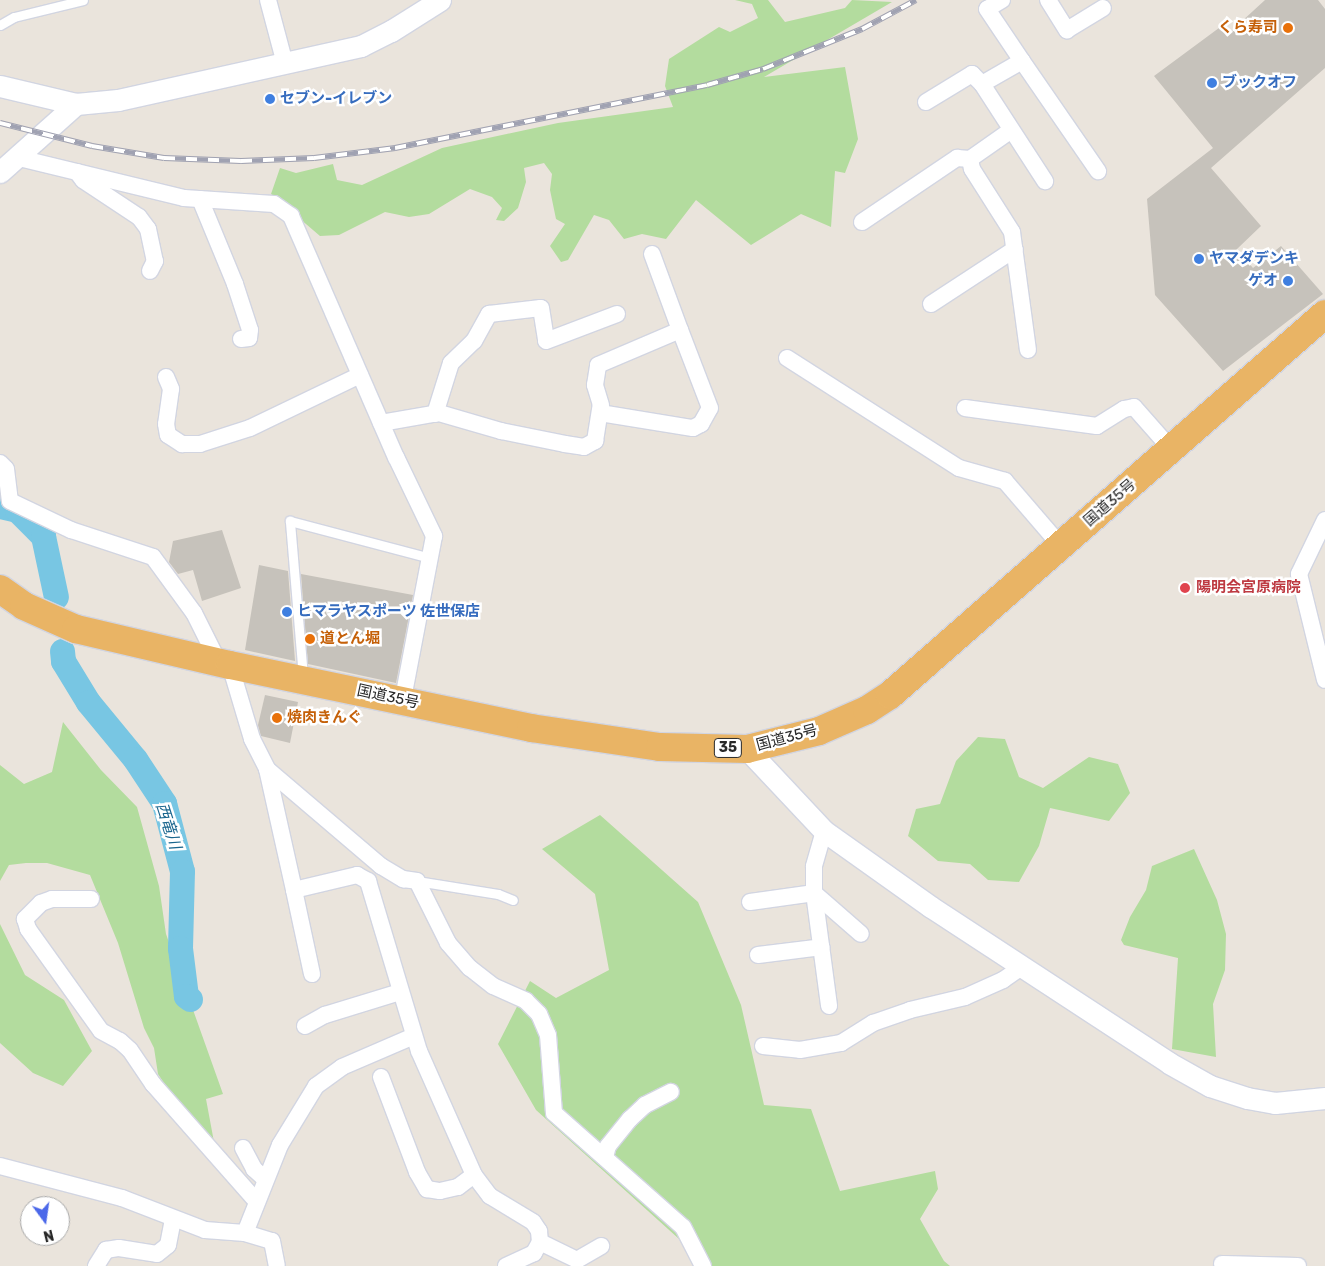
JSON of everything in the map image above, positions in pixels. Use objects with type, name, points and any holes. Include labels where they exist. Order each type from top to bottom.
[{"type":"highway","name":"国道35号","points":[[0,589],[24,606],[76,629],[224,664],[304,679],[531,728],[660,747],[747,749],[819,731],[883,700],[1325,314]]},
{"type":"street","points":[[268,0],[284,64]]},
{"type":"street","points":[[0,86],[76,104],[118,100],[361,46],[391,32],[440,0]]},
{"type":"street","points":[[1002,0],[987,9],[1098,171]]},
{"type":"street","points":[[1048,0],[1067,30],[1103,8]]},
{"type":"street","points":[[982,84],[1022,61]]},
{"type":"street","points":[[926,102],[972,74],[982,84],[1010,131],[1045,181]]},
{"type":"street","points":[[0,172],[76,104]]},
{"type":"street","points":[[862,222],[957,158],[970,159],[1010,131]]},
{"type":"street","points":[[15,157],[75,170],[184,198],[274,204],[291,216],[381,423],[434,536],[402,700]]},
{"type":"street","points":[[970,159],[972,169],[1012,232],[1028,350]]},
{"type":"street","points":[[75,170],[83,180],[139,217],[148,229],[155,261],[150,271]]},
{"type":"street","points":[[200,199],[235,284],[250,330],[248,338],[242,339]]},
{"type":"street","points":[[931,304],[1015,249]]},
{"type":"street","points":[[600,413],[693,428],[701,424],[710,408],[652,254]]},
{"type":"street","points":[[435,414],[451,363],[474,341],[489,314],[541,308],[546,341],[617,314]]},
{"type":"street","points":[[381,423],[435,414],[501,431],[584,447],[595,440],[600,413],[595,385],[598,365],[680,330]]},
{"type":"street","points":[[787,358],[959,468],[1005,481],[1061,546]]},
{"type":"street","points":[[166,377],[171,389],[166,424],[168,436],[182,444],[200,444],[250,428],[360,375]]},
{"type":"street","points":[[965,408],[1097,426],[1124,409],[1134,408],[1171,449]]},
{"type":"street","points":[[0,463],[6,469],[10,500],[71,530],[153,558],[194,613],[224,664],[252,739],[267,769],[312,974]]},
{"type":"street","points":[[1325,520],[1299,574],[1325,680]]},
{"type":"street","points":[[747,749],[824,831],[1169,1063],[1210,1086],[1247,1098],[1275,1103],[1325,1098]]},
{"type":"street","points":[[267,769],[381,866],[403,879],[417,881],[448,943],[470,968],[494,986],[526,1001],[539,1014],[548,1035],[554,1113],[683,1227],[703,1266]]},
{"type":"street","points":[[824,831],[814,867],[814,892],[829,1006]]},
{"type":"street","points":[[294,890],[358,875],[368,881],[414,1036],[474,1176],[490,1196],[533,1222],[539,1231],[540,1242],[534,1261],[506,1266]]},
{"type":"street","points":[[750,902],[814,892]]},
{"type":"street","points":[[814,892],[861,934]]},
{"type":"street","points":[[91,899],[52,899],[41,903],[25,919],[28,929],[101,1031],[120,1041],[130,1050],[153,1084],[256,1201]]},
{"type":"street","points":[[758,955],[822,947]]},
{"type":"street","points":[[763,1046],[800,1050],[841,1043],[874,1023],[965,997],[1003,980],[1023,966]]},
{"type":"street","points":[[305,1026],[325,1015],[400,992]]},
{"type":"street","points":[[245,1233],[264,1178],[298,1112],[316,1086],[342,1067],[414,1036]]},
{"type":"street","points":[[381,1076],[417,1172],[427,1189],[440,1190],[458,1187],[474,1176]]},
{"type":"street","points":[[605,1157],[608,1146],[645,1104],[671,1092]]},
{"type":"street","points":[[242,1148],[254,1169],[264,1178]]},
{"type":"street","points":[[0,1166],[70,1182],[205,1230],[245,1233],[272,1241],[277,1266]]},
{"type":"street","points":[[96,1266],[106,1250],[119,1248],[157,1254],[168,1245],[173,1219]]},
{"type":"street","points":[[540,1242],[577,1260],[602,1246]]},
{"type":"street","points":[[1222,1264],[1298,1266]]},
{"type":"lane","points":[[0,26],[14,17],[82,0]]},
{"type":"lane","points":[[304,679],[290,521],[430,558]]},
{"type":"lane","points":[[417,881],[498,894],[513,900]]},
{"type":"green space","points":[[735,0],[768,0],[785,22],[845,8],[852,0],[892,2],[764,77],[845,67],[858,139],[845,173],[835,171],[831,227],[801,214],[751,245],[696,200],[666,239],[642,234],[624,239],[609,220],[594,215],[568,260],[561,262],[550,246],[565,224],[556,219],[550,190],[552,174],[544,163],[524,168],[526,182],[518,208],[504,221],[496,220],[502,208],[492,197],[470,189],[429,214],[409,217],[385,212],[339,235],[320,236],[271,194],[280,168],[296,173],[333,164],[337,180],[362,185],[442,148],[558,123],[673,107],[665,86],[669,59],[719,27],[730,32],[758,18],[752,4]]},
{"type":"green space","points":[[63,722],[101,770],[137,807],[159,886],[166,934],[223,1094],[206,1099],[214,1142],[174,1098],[158,1074],[154,1048],[144,1028],[118,943],[90,875],[47,863],[26,863],[9,865],[0,881],[0,765],[24,784],[52,772]]},
{"type":"green space","points":[[978,737],[1005,739],[1019,777],[1043,788],[1089,757],[1118,764],[1130,793],[1109,821],[1050,808],[1039,846],[1019,882],[988,880],[970,864],[938,861],[908,836],[916,809],[940,804],[956,761]]},
{"type":"green space","points":[[600,815],[698,902],[741,1005],[764,1105],[811,1109],[840,1191],[935,1171],[938,1189],[920,1219],[944,1261],[950,1266],[709,1266],[536,1110],[498,1044],[530,981],[556,998],[609,970],[595,894],[542,849]]},
{"type":"green space","points":[[1194,849],[1217,900],[1226,934],[1225,970],[1213,1004],[1216,1057],[1172,1049],[1178,958],[1124,945],[1121,940],[1130,917],[1146,890],[1152,866]]},
{"type":"green space","points":[[0,924],[25,975],[64,1000],[92,1051],[63,1086],[33,1073],[0,1043]]},
{"type":"building","points":[[1265,0],[1318,0],[1325,9],[1325,68],[1211,168],[1261,226],[1237,249],[1253,268],[1281,246],[1323,294],[1223,371],[1155,295],[1147,199],[1213,148],[1154,76],[1223,25],[1229,33]]},
{"type":"building","points":[[222,530],[241,588],[202,601],[193,570],[178,574],[169,562],[173,541]]},
{"type":"building","points":[[259,565],[288,571],[295,661],[245,650]]},
{"type":"building","points":[[301,574],[413,595],[396,683],[308,664]]},
{"type":"building","name":"焼肉きんぐ","points":[[265,695],[298,702],[290,743],[261,736],[258,725]]},
{"type":"waterway","name":"西竜川","points":[[0,506],[17,510],[43,536],[56,597]]},
{"type":"waterway","name":"西竜川","points":[[62,651],[63,661],[88,702],[135,759],[164,803],[182,871],[180,948],[186,996],[190,999]]},
{"type":"railway","points":[[0,123],[92,146],[164,158],[241,161],[314,158],[395,148],[707,85],[763,69],[862,29],[916,0]]},
{"type":"place","name":"くら寿司","points":[[1288,28]]},
{"type":"place","name":"ブックオフ","points":[[1212,83]]},
{"type":"place","name":"セブン-イレブン","points":[[270,99]]},
{"type":"place","name":"ヤマダデンキ","points":[[1199,259]]},
{"type":"place","name":"ゲオ","points":[[1288,281]]},
{"type":"place","name":"陽明会宮原病院","points":[[1185,588]]},
{"type":"place","name":"ヒマラヤスポーツ 佐世保店","points":[[287,612]]},
{"type":"place","name":"道とん堀","points":[[310,639]]},
{"type":"place","name":"焼肉きんぐ","points":[[277,718]]}]
